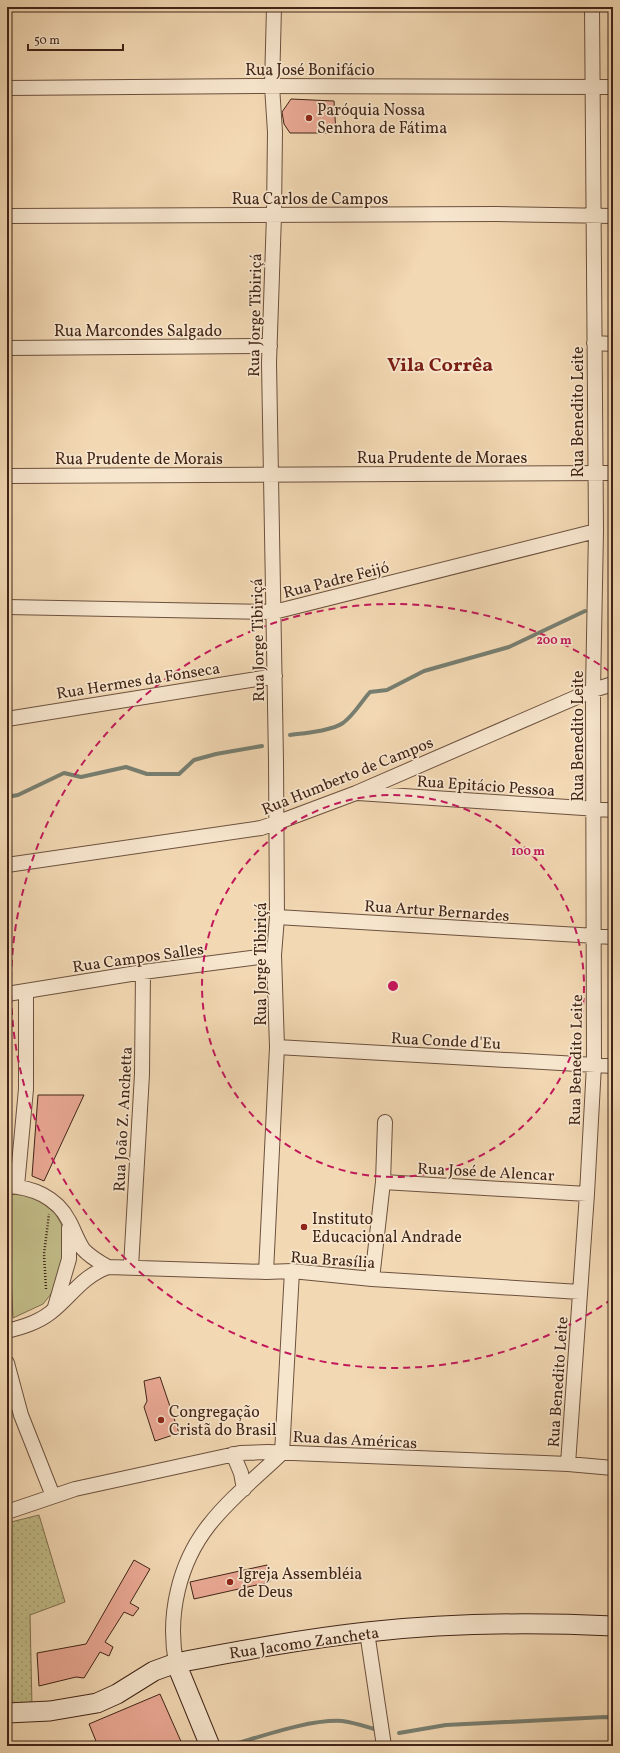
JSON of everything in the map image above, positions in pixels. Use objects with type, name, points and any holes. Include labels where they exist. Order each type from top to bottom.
[{"type":"street","name":"Rua Jorge Tibiriçá","points":[[266,1272],[277,1048],[274,955],[277,917],[270,346],[275,132],[272,86],[274,7]]},
{"type":"street","name":"Rua Benedito Leite","points":[[568,1464],[587,1194],[594,1065],[593,690],[596,531],[594,473],[592,7]]},
{"type":"street","name":"Rua José Bonifácio","points":[[7,88],[272,86],[613,87]]},
{"type":"street","name":"Rua Carlos de Campos","points":[[7,216],[496,214],[593,217],[613,216]]},
{"type":"street","points":[[594,343],[613,344]]},
{"type":"street","name":"Rua Marcondes Salgado","points":[[7,348],[270,346]]},
{"type":"street","name":"Rua Prudente de Moraes","points":[[272,475],[613,473]]},
{"type":"street","name":"Rua Prudente de Morais","points":[[7,476],[272,475]]},
{"type":"street","name":"Rua Padre Feijó","points":[[7,608],[274,612],[596,531]]},
{"type":"street","name":"Rua Hermes da Fonseca","points":[[7,718],[275,676]]},
{"type":"street","name":"Rua Humberto de Campos","points":[[7,865],[261,828],[276,824],[356,793],[593,690],[613,684]]},
{"type":"street","name":"Rua Epitácio Pessoa","points":[[356,793],[613,810]]},
{"type":"street","name":"Rua Artur Bernardes","points":[[277,917],[613,938]]},
{"type":"street","name":"Rua Campos Salles","points":[[7,994],[143,972],[274,955]]},
{"type":"street","name":"Rua João Z. Anchetta","points":[[131,1267],[142,1074],[143,972]]},
{"type":"street","points":[[26,991],[26,1089],[12,1186],[35,1191],[51,1198],[61,1208],[83,1248],[91,1257],[108,1267]]},
{"type":"street","name":"Rua Conde d'Eu","points":[[277,1048],[613,1066]]},
{"type":"street","points":[[372,1279],[383,1182],[385,1122]]},
{"type":"street","name":"Rua José de Alencar","points":[[383,1182],[587,1194]]},
{"type":"street","points":[[53,1311],[70,1259],[68,1219]]},
{"type":"street","points":[[7,1331],[30,1325],[53,1311],[87,1277],[108,1267]]},
{"type":"street","name":"Rua Brasília","points":[[108,1267],[266,1272],[292,1271],[372,1279],[580,1292]]},
{"type":"street","points":[[210,1746],[176,1663],[173,1636],[176,1598],[181,1578],[189,1558],[208,1525],[282,1453],[292,1271]]},
{"type":"street","points":[[7,1363],[21,1415],[53,1496]]},
{"type":"street","name":"Rua das Américas","points":[[7,1512],[83,1487],[233,1454],[268,1452],[568,1464],[613,1468]]},
{"type":"street","points":[[233,1454],[241,1473],[244,1489]]},
{"type":"street","name":"Rua Jacomo Zancheta","points":[[8,1712],[50,1711],[97,1703],[117,1694],[154,1671],[176,1663],[320,1638],[367,1632],[481,1624],[613,1626]]},
{"type":"street","points":[[367,1632],[384,1746]]},
{"type":"path","points":[[51,1198],[44,1254],[46,1284],[53,1311]]},
{"type":"shaded area","points":[[21,1194],[39,1200],[55,1213],[64,1229],[67,1241],[56,1285],[51,1294],[43,1304],[13,1318],[7,1195]]},
{"type":"shaded area","points":[[39,1515],[65,1602],[30,1615],[32,1706],[7,1704],[7,1523]]},
{"type":"building","name":"Paróquia Nossa Senhora de Fátima","points":[[291,99],[334,101],[336,133],[290,133],[284,124],[282,112]]},
{"type":"building","points":[[38,1095],[84,1095],[44,1181],[32,1176]]},
{"type":"building","name":"Congregação Cristã do Brasil","points":[[160,1377],[179,1433],[155,1441],[144,1407],[147,1401],[144,1381]]},
{"type":"building","points":[[134,1560],[150,1569],[130,1603],[139,1608],[133,1616],[124,1612],[105,1642],[113,1647],[109,1656],[100,1652],[84,1678],[76,1677],[39,1686],[37,1653],[86,1644]]},
{"type":"building","name":"Igreja Assembléia de Deus","points":[[267,1565],[270,1582],[194,1599],[190,1582]]},
{"type":"building","points":[[160,1694],[183,1746],[98,1746],[89,1724]]},
{"type":"waterway","points":[[290,735],[318,731],[338,726],[351,716],[370,692],[387,690],[424,671],[509,647],[585,611]]},
{"type":"waterway","points":[[7,797],[18,795],[64,773],[81,777],[126,767],[147,774],[179,774],[194,760],[216,754],[262,746]]},
{"type":"waterway","points":[[399,1733],[446,1725],[605,1717],[613,1718]]},
{"type":"waterway","points":[[228,1746],[285,1729],[329,1721],[342,1721],[374,1729]]},
{"type":"place","name":"Paróquia Nossa Senhora de Fátima","points":[[309,118]]},
{"type":"place","name":"Instituto Educacional Andrade","points":[[304,1227]]},
{"type":"place","name":"Congregação Cristã do Brasil","points":[[161,1420]]},
{"type":"place","name":"Igreja Assembléia de Deus","points":[[230,1582]]},
{"type":"district","name":"Vila Corrêa","points":[[440,364]]}]
